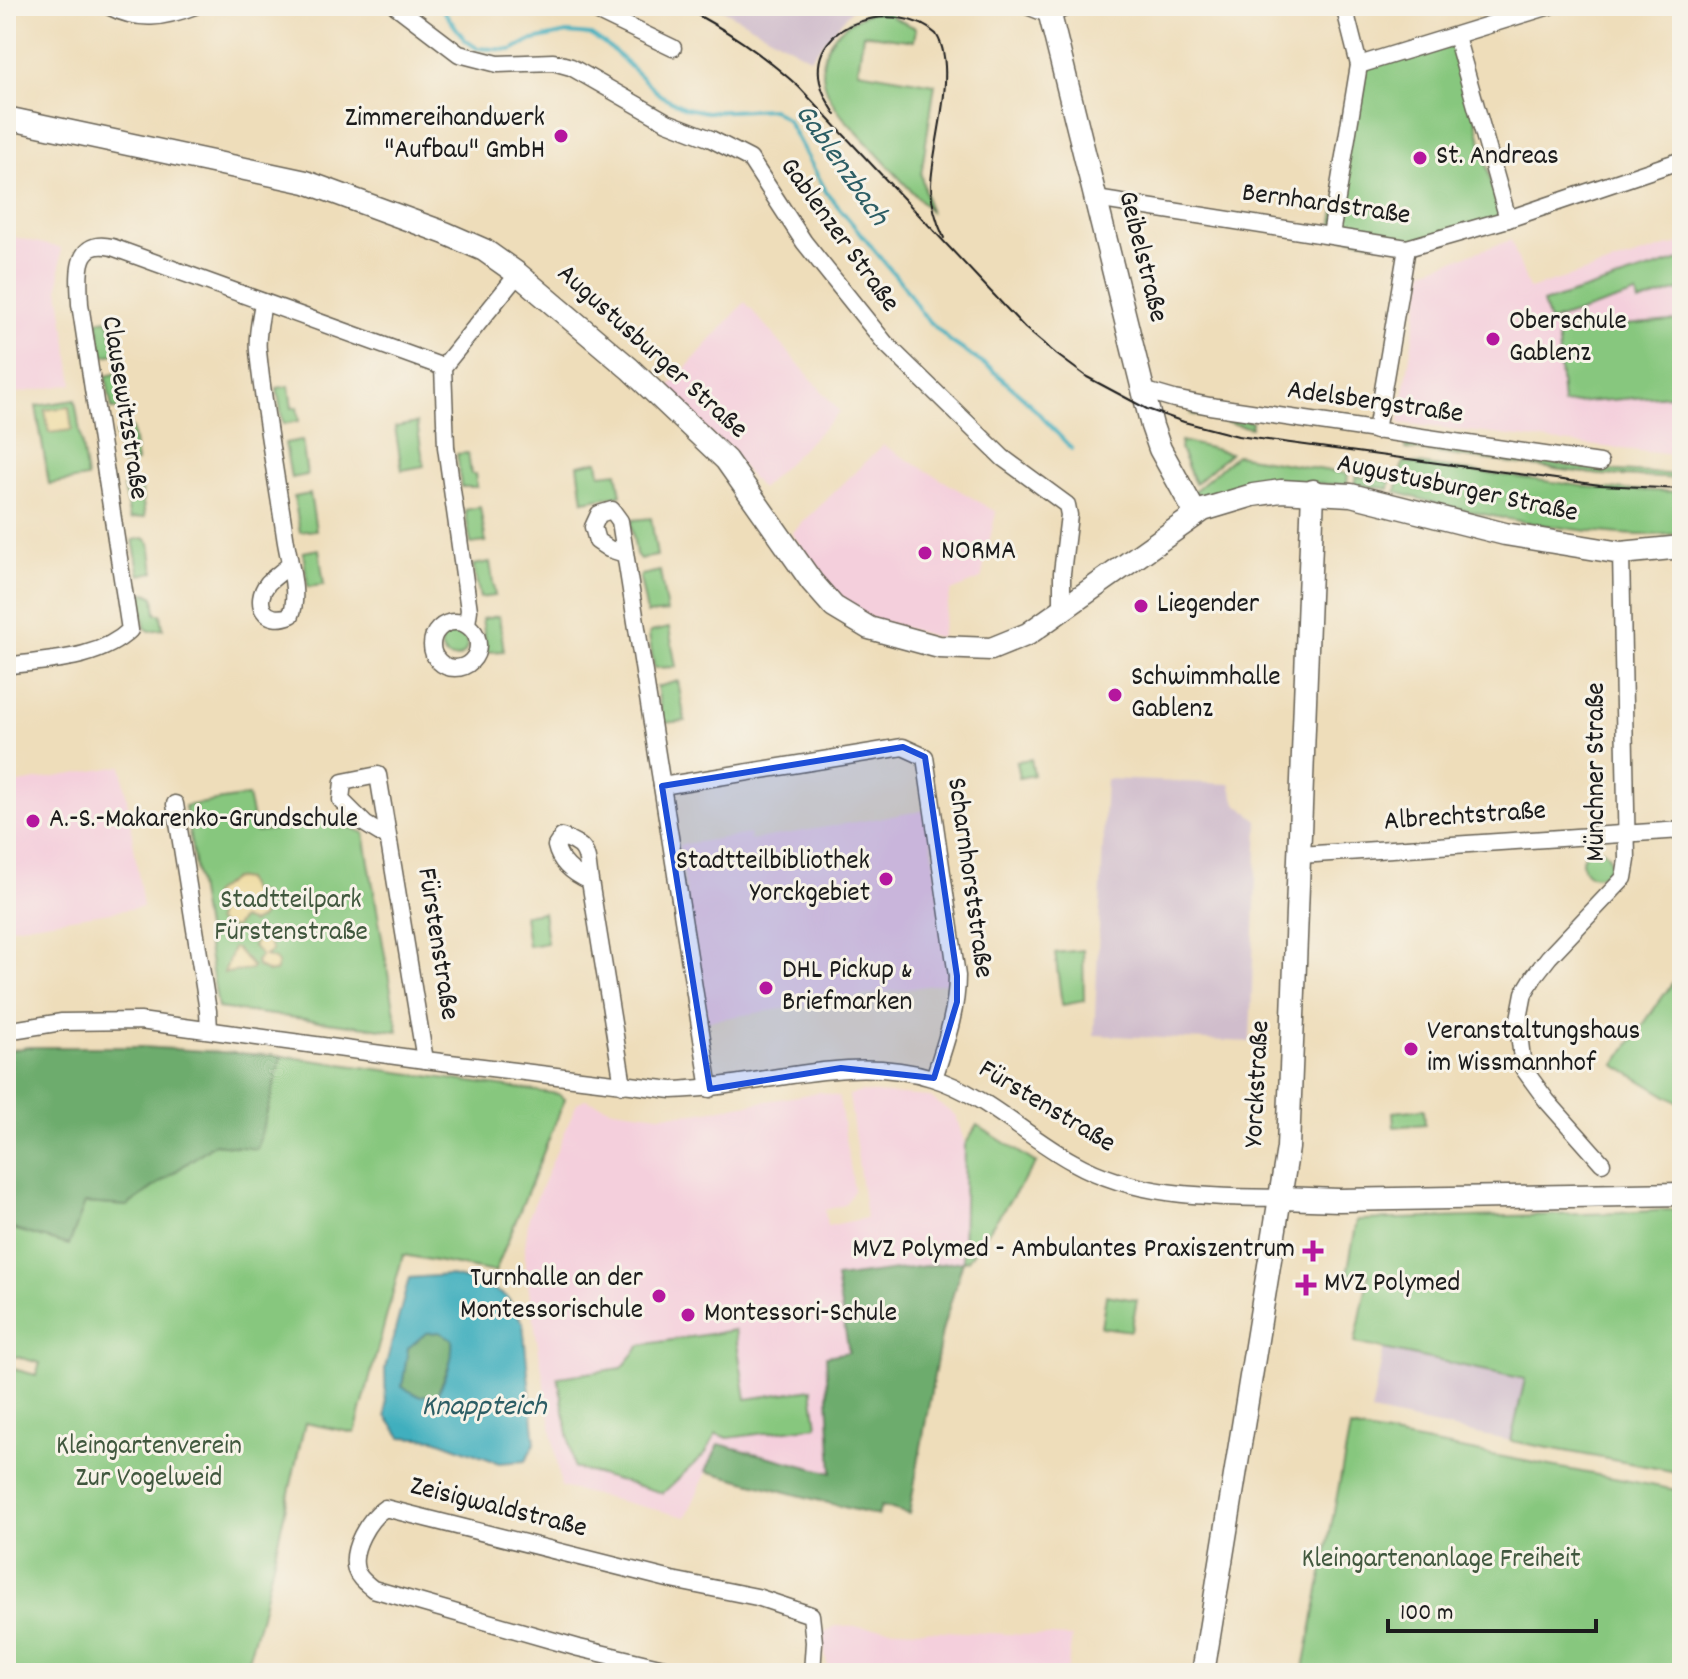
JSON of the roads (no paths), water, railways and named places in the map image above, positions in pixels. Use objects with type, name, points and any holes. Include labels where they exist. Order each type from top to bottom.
[{"type":"main road","name":"Geibelstraße","points":[[1055,9],[1096,199],[1143,390],[1160,449],[1196,514]]},
{"type":"main road","name":"Augustusburger Straße","points":[[6,118],[306,182],[484,250],[518,274],[630,369],[726,460],[812,582],[834,607],[869,628],[906,640],[968,650],[991,649],[1010,643],[1028,634],[1196,514],[1223,503],[1281,491],[1351,495],[1505,534],[1621,553],[1682,547]]},
{"type":"main road","name":"Yorckstraße","points":[[1203,1673],[1288,1148],[1313,491]]},
{"type":"main road","name":"Fürstenstraße","points":[[1281,1198],[1346,1200],[1682,1194]]},
{"type":"street","points":[[108,6],[146,18],[168,16],[195,6]]},
{"type":"street","name":"Gablenzer Straße","points":[[396,6],[459,54],[498,64],[553,62],[571,67],[667,122],[750,159],[804,242],[885,343],[1003,458],[1067,505],[1069,515],[1062,573],[1062,608]]},
{"type":"street","points":[[586,6],[673,48]]},
{"type":"street","points":[[1027,6],[1055,9]]},
{"type":"street","points":[[1331,235],[1359,65],[1344,6]]},
{"type":"street","points":[[1359,65],[1550,6]]},
{"type":"street","points":[[1456,36],[1508,219]]},
{"type":"street","name":"Bernhardstraße","points":[[1096,199],[1407,248],[1508,219],[1682,160]]},
{"type":"street","name":"Clausewitzstraße","points":[[6,666],[91,653],[118,642],[130,630],[80,304],[79,272],[84,253],[90,247],[101,244],[112,247],[443,367]]},
{"type":"street","points":[[1376,431],[1407,248]]},
{"type":"street","points":[[467,624],[469,610],[446,447],[443,367],[518,274]]},
{"type":"street","points":[[263,302],[257,347],[289,565]]},
{"type":"street","name":"Adelsbergstraße","points":[[1143,390],[1210,406],[1600,463]]},
{"type":"street","name":"Münchner Straße","points":[[1602,1163],[1547,1101],[1523,1068],[1518,1024],[1524,993],[1535,975],[1624,878],[1627,833],[1621,553]]},
{"type":"street","points":[[625,554],[710,1089]]},
{"type":"street","name":"Scharnhorststraße","points":[[662,786],[903,747],[925,757],[957,976],[953,1021],[934,1078]]},
{"type":"street","points":[[175,804],[209,1030]]},
{"type":"street","name":"Albrechtstraße","points":[[1300,855],[1682,830]]},
{"type":"street","name":"Fürstenstraße","points":[[388,838],[425,1060]]},
{"type":"street","points":[[590,881],[623,1085]]},
{"type":"street","name":"Fürstenstraße","points":[[6,1031],[62,1022],[140,1021],[672,1090],[710,1089],[841,1068],[894,1069],[934,1078],[980,1099],[1071,1161],[1111,1181],[1150,1190],[1205,1196],[1281,1198]]},
{"type":"street","name":"Zeisigwaldstraße","points":[[685,1673],[579,1648],[373,1589],[360,1579],[354,1566],[364,1529],[372,1516],[385,1508],[672,1580],[757,1597],[811,1615],[814,1642],[812,1673]]},
{"type":"water","name":"Knappteich","points":[[448,1275],[486,1285],[507,1297],[523,1323],[535,1443],[525,1461],[499,1463],[435,1439],[401,1437],[386,1416],[385,1368],[409,1278]],"holes":[[[441,1332],[452,1339],[451,1361],[437,1395],[419,1396],[402,1387],[408,1348],[426,1333]]]},
{"type":"waterway","name":"Gablenzbach","points":[[440,6],[465,40],[477,48],[512,50],[529,41],[567,33],[591,35],[613,50],[660,95],[685,108],[707,112],[772,109],[787,120],[827,193],[904,286],[922,314],[950,341],[991,369],[1025,399],[1072,449]]},
{"type":"tram line","points":[[681,6],[743,42],[799,87],[1025,328],[1087,377],[1147,409],[1238,436],[1600,485],[1682,489]]},
{"type":"tram line","points":[[836,115],[821,87],[820,60],[828,43],[841,30],[860,22],[901,18],[920,24],[936,34],[942,49],[945,86],[931,192],[934,212],[944,238]]},
{"type":"place","name":"Zimmereihandwerk \"Aufbau\" GmbH","points":[[561,136]]},
{"type":"place","name":"St. Andreas","points":[[1420,158]]},
{"type":"place","name":"Oberschule Gablenz","points":[[1493,339]]},
{"type":"place","name":"NORMA","points":[[925,553]]},
{"type":"place","name":"Liegender","points":[[1141,606]]},
{"type":"place","name":"Schwimmhalle Gablenz","points":[[1115,695]]},
{"type":"place","name":"A.-S.-Makarenko-Grundschule","points":[[33,821]]},
{"type":"place","name":"Stadtteilbibliothek Yorckgebiet","points":[[886,879]]},
{"type":"place","name":"DHL Pickup & Briefmarken","points":[[766,988]]},
{"type":"place","name":"Veranstaltungshaus im Wissmannhof","points":[[1411,1049]]},
{"type":"place","name":"MVZ Polymed - Ambulantes Praxiszentrum","points":[[1313,1251]]},
{"type":"place","name":"MVZ Polymed","points":[[1306,1285]]},
{"type":"place","name":"Turnhalle an der Montessorischule","points":[[659,1296]]},
{"type":"place","name":"Montessori-Schule","points":[[688,1315]]},
{"type":"park label","name":"Stadtteilpark Fürstenstraße","points":[[291,918]]},
{"type":"park label","name":"Kleingartenverein Zur Vogelweid","points":[[149,1464]]},
{"type":"park label","name":"Kleingartenanlage Freiheit","points":[[1441,1561]]}]
